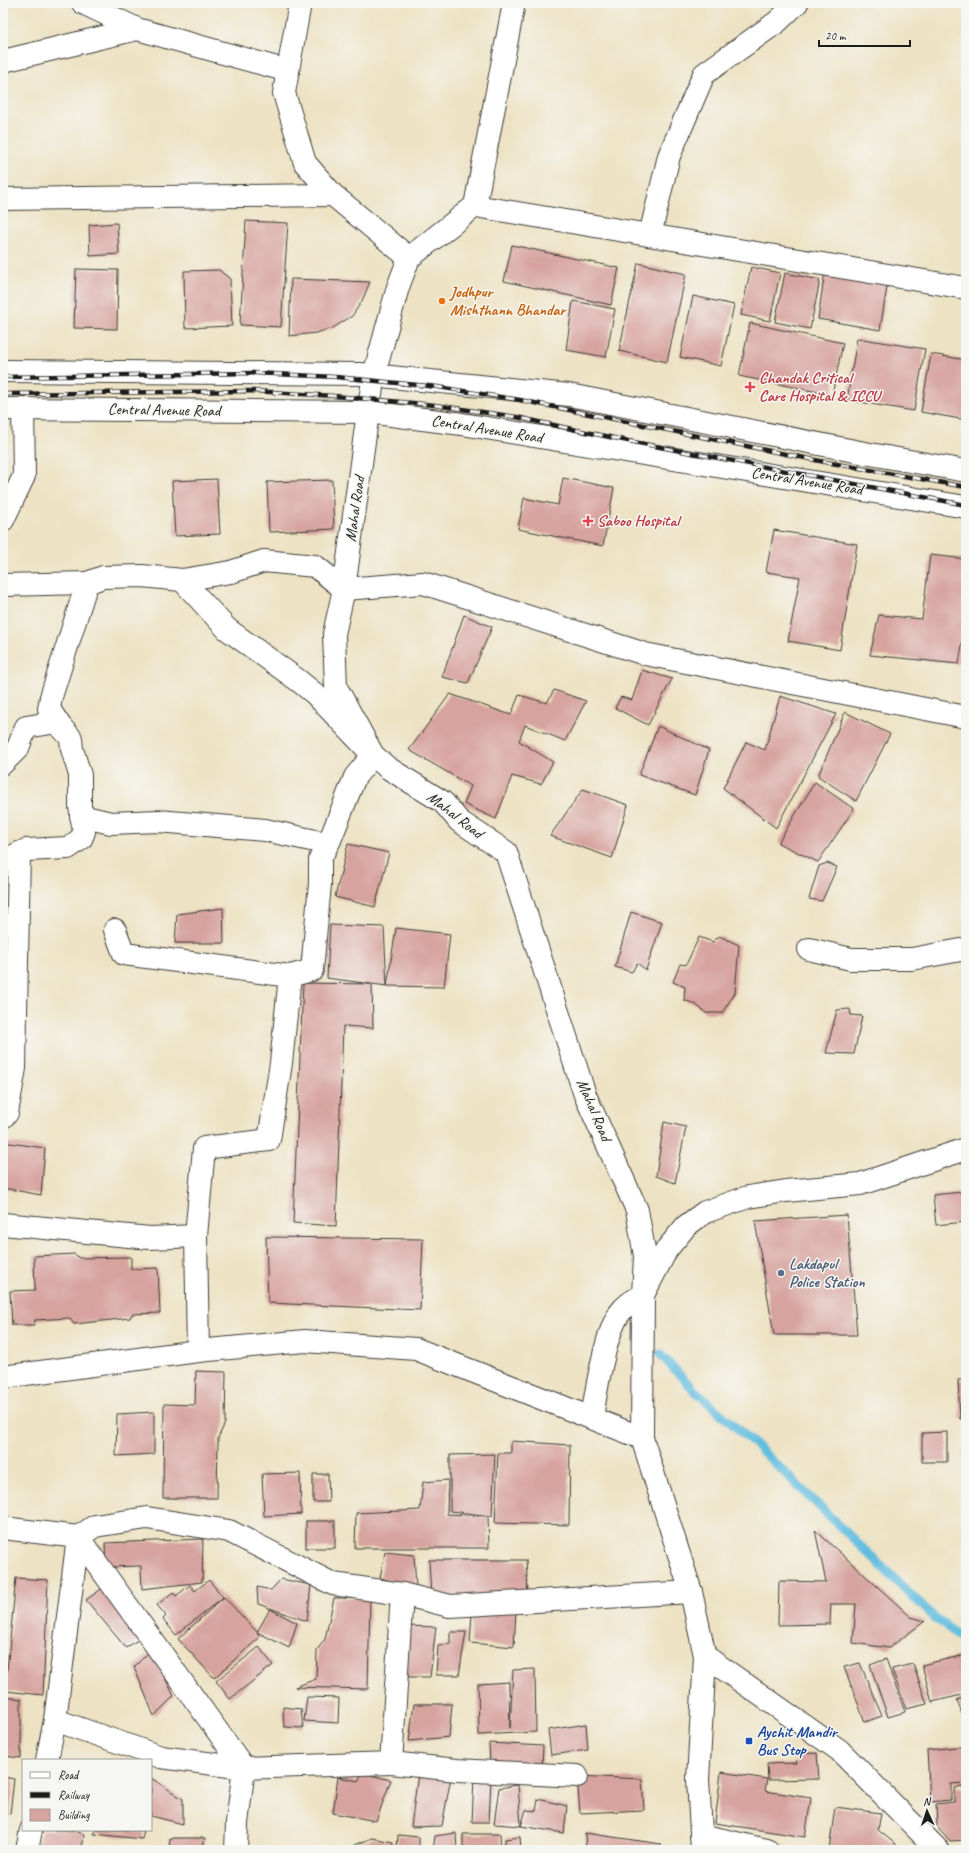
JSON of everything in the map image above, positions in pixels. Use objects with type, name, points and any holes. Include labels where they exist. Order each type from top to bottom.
[{"type":"street","points":[[83,3],[137,29],[288,71]]},
{"type":"street","points":[[300,3],[284,93],[305,163],[333,195],[409,258],[475,206],[514,3]]},
{"type":"street","points":[[650,235],[669,156],[704,74],[777,22],[796,3]]},
{"type":"street","points":[[3,61],[137,29]]},
{"type":"street","points":[[3,199],[333,195]]},
{"type":"street","points":[[475,206],[966,288]]},
{"type":"street","name":"Mahal Road","points":[[409,258],[398,287],[374,375],[344,589],[334,634],[336,687],[373,756],[388,768],[443,802],[458,821],[506,852],[585,1094],[636,1210],[645,1256],[643,1295],[642,1438],[691,1592],[705,1656],[698,1779],[701,1842]]},
{"type":"street","points":[[3,371],[374,375],[569,395],[966,472]]},
{"type":"street","points":[[3,520],[24,476],[13,409]]},
{"type":"street","name":"Central Avenue Road","points":[[13,409],[368,412],[462,424],[966,507]]},
{"type":"street","points":[[3,585],[87,583],[104,577],[142,576],[182,580],[231,572],[264,561],[316,566],[344,589],[423,583],[645,654],[966,721]]},
{"type":"street","points":[[115,930],[124,954],[290,976],[312,970],[320,884],[320,859],[330,840],[355,777],[373,756],[315,694],[227,629],[182,580]]},
{"type":"street","points":[[3,1117],[7,1113],[15,1068],[11,857],[26,850],[68,848],[77,844],[84,832],[81,816],[80,775],[72,749],[71,738],[57,722],[49,709],[51,697],[87,583]]},
{"type":"street","points":[[3,763],[18,748],[26,727],[57,722]]},
{"type":"street","points":[[81,816],[111,823],[158,821],[265,830],[320,842],[330,840]]},
{"type":"street","points":[[809,949],[851,959],[912,959],[966,949]]},
{"type":"street","points":[[198,1351],[196,1236],[204,1148],[269,1140],[281,1063],[290,976]]},
{"type":"street","points":[[592,1418],[595,1393],[612,1328],[619,1314],[628,1303],[643,1295],[667,1249],[686,1226],[705,1212],[748,1197],[786,1191],[860,1184],[966,1149]]},
{"type":"street","points":[[3,1224],[150,1238],[196,1236]]},
{"type":"street","points":[[3,1377],[198,1351],[305,1341],[416,1349],[642,1438]]},
{"type":"street","points":[[3,1528],[78,1537],[94,1526],[147,1518],[229,1531],[333,1584],[402,1594],[450,1606],[691,1592]]},
{"type":"street","points":[[47,1759],[56,1720],[78,1537]]},
{"type":"street","points":[[78,1537],[244,1768],[237,1823],[236,1850]]},
{"type":"street","points":[[391,1763],[402,1594]]},
{"type":"street","points":[[705,1656],[838,1750],[938,1850]]},
{"type":"street","points":[[56,1720],[161,1757],[244,1768],[391,1763],[457,1770],[577,1776]]},
{"type":"street","points":[[27,1850],[31,1831]]},
{"type":"street","points":[[701,1842],[767,1850]]},
{"type":"building","points":[[246,221],[288,223],[281,327],[240,325]]},
{"type":"building","points":[[117,223],[119,254],[90,256],[89,225]]},
{"type":"building","points":[[512,245],[619,268],[611,305],[504,281]]},
{"type":"building","points":[[638,263],[686,274],[667,362],[619,351]]},
{"type":"building","points":[[751,267],[780,273],[770,321],[741,315]]},
{"type":"building","points":[[76,269],[118,270],[117,329],[74,328]]},
{"type":"building","points":[[219,270],[230,279],[232,326],[185,328],[184,271]]},
{"type":"building","points":[[825,271],[888,281],[880,330],[818,319]]},
{"type":"building","points":[[785,273],[820,280],[810,329],[775,322]]},
{"type":"building","points":[[291,279],[370,282],[362,301],[352,316],[333,328],[316,333],[289,336]]},
{"type":"building","points":[[693,296],[734,305],[721,366],[680,357]]},
{"type":"building","points":[[573,301],[615,309],[606,357],[566,350]]},
{"type":"building","points":[[750,323],[843,343],[832,395],[739,376]]},
{"type":"building","points":[[857,338],[925,349],[914,411],[847,400]]},
{"type":"building","points":[[931,354],[966,360],[966,420],[921,412]]},
{"type":"building","points":[[563,478],[614,488],[603,546],[518,529],[524,498],[558,505]]},
{"type":"building","points":[[217,479],[220,534],[175,536],[172,481]]},
{"type":"building","points":[[332,480],[334,529],[269,532],[267,482]]},
{"type":"building","points":[[774,530],[857,544],[840,650],[788,641],[800,577],[766,572]]},
{"type":"building","points":[[930,555],[966,559],[966,619],[959,664],[870,655],[879,615],[922,619]]},
{"type":"building","points":[[464,615],[492,627],[468,683],[442,677]]},
{"type":"building","points":[[642,670],[672,679],[648,725],[615,708],[621,697],[632,700]]},
{"type":"building","points":[[554,690],[586,701],[565,741],[525,725],[519,741],[553,762],[541,784],[512,776],[496,819],[464,804],[471,786],[409,750],[450,694],[511,715],[519,695],[547,703]]},
{"type":"building","points":[[780,696],[836,714],[776,828],[723,788],[746,742],[765,750]]},
{"type":"building","points":[[845,712],[890,734],[856,801],[818,776]]},
{"type":"building","points":[[658,726],[709,750],[695,795],[639,775]]},
{"type":"building","points":[[815,782],[854,809],[818,862],[778,843]]},
{"type":"building","points":[[583,789],[628,805],[612,858],[550,836]]},
{"type":"building","points":[[348,844],[389,853],[375,907],[335,897]]},
{"type":"building","points":[[827,863],[837,867],[822,901],[809,899],[819,866]]},
{"type":"building","points":[[223,908],[224,943],[175,943],[177,914]]},
{"type":"building","points":[[631,912],[662,922],[646,970],[637,963],[632,972],[615,967]]},
{"type":"building","points":[[330,925],[384,927],[387,986],[372,984],[373,1028],[343,1026],[336,1226],[293,1223],[303,983],[371,984],[327,978]]},
{"type":"building","points":[[396,928],[450,934],[444,987],[387,986]]},
{"type":"building","points":[[719,936],[739,945],[735,993],[722,1013],[706,1013],[695,1004],[684,1000],[685,987],[673,982],[680,964],[686,965],[699,937],[713,942]]},
{"type":"building","points":[[850,1009],[851,1015],[862,1016],[854,1054],[826,1053],[837,1010]]},
{"type":"building","points":[[664,1122],[686,1127],[675,1183],[656,1176]]},
{"type":"building","points":[[3,1142],[45,1148],[41,1195],[3,1188]]},
{"type":"building","points":[[962,1192],[965,1222],[936,1225],[933,1195]]},
{"type":"building","points":[[847,1215],[857,1335],[774,1335],[755,1221]]},
{"type":"building","points":[[266,1237],[423,1239],[420,1310],[268,1303]]},
{"type":"building","points":[[75,1254],[79,1258],[131,1257],[131,1269],[158,1268],[160,1313],[132,1314],[130,1318],[74,1324],[69,1318],[35,1320],[34,1325],[12,1325],[10,1291],[35,1290],[34,1256]]},
{"type":"building","points":[[196,1371],[226,1372],[225,1423],[218,1438],[217,1498],[163,1498],[164,1404],[195,1405]]},
{"type":"building","points":[[958,1380],[966,1380],[966,1419],[960,1419]]},
{"type":"building","points":[[154,1412],[154,1454],[116,1456],[117,1414]]},
{"type":"building","points":[[947,1432],[947,1462],[922,1462],[922,1433]]},
{"type":"building","points":[[511,1441],[570,1445],[569,1525],[495,1523],[498,1453],[511,1453]]},
{"type":"building","points":[[963,1450],[966,1450],[966,1477],[965,1477]]},
{"type":"building","points":[[495,1454],[492,1516],[450,1511],[450,1455]]},
{"type":"building","points":[[300,1473],[301,1514],[264,1516],[262,1474]]},
{"type":"building","points":[[313,1474],[328,1474],[329,1502],[313,1502]]},
{"type":"building","points":[[448,1480],[447,1514],[488,1516],[489,1548],[355,1548],[356,1513],[420,1510],[423,1482]]},
{"type":"building","points":[[306,1521],[335,1521],[335,1548],[306,1548]]},
{"type":"building","points":[[815,1530],[911,1617],[925,1621],[889,1648],[853,1643],[856,1604],[831,1604],[830,1624],[778,1625],[779,1581],[826,1582]]},
{"type":"building","points":[[203,1539],[202,1582],[142,1589],[141,1566],[106,1567],[105,1543]]},
{"type":"building","points":[[385,1552],[414,1555],[416,1587],[380,1578]]},
{"type":"building","points":[[429,1560],[526,1560],[528,1593],[431,1598]]},
{"type":"building","points":[[16,1578],[48,1580],[43,1695],[5,1691]]},
{"type":"building","points":[[281,1579],[311,1585],[307,1621],[258,1604],[257,1587],[271,1590]]},
{"type":"building","points":[[209,1580],[223,1597],[176,1635],[163,1619],[166,1616],[157,1605],[173,1592],[176,1596],[190,1585],[195,1591]]},
{"type":"building","points":[[104,1587],[142,1637],[126,1648],[86,1600]]},
{"type":"building","points":[[224,1597],[260,1637],[214,1678],[178,1639]]},
{"type":"building","points":[[334,1598],[370,1598],[368,1689],[295,1687],[316,1679],[317,1650],[325,1639]]},
{"type":"building","points":[[270,1609],[297,1623],[289,1648],[257,1632]]},
{"type":"building","points":[[516,1611],[514,1647],[470,1643],[472,1613]]},
{"type":"building","points":[[406,1626],[436,1627],[430,1677],[402,1677]]},
{"type":"building","points":[[450,1632],[466,1632],[459,1675],[436,1675],[438,1646],[450,1644]]},
{"type":"building","points":[[259,1647],[273,1665],[230,1699],[216,1681]]},
{"type":"building","points":[[151,1650],[174,1696],[154,1716],[134,1667]]},
{"type":"building","points":[[964,1655],[966,1662],[966,1694],[932,1702],[922,1665]]},
{"type":"building","points":[[886,1659],[905,1712],[888,1717],[870,1665]]},
{"type":"building","points":[[860,1663],[882,1716],[865,1722],[844,1667]]},
{"type":"building","points":[[913,1664],[927,1704],[906,1709],[892,1669]]},
{"type":"building","points":[[535,1669],[536,1732],[479,1735],[478,1684],[509,1682],[510,1728],[513,1670]]},
{"type":"building","points":[[3,1697],[21,1699],[21,1758],[3,1756]]},
{"type":"building","points":[[307,1697],[339,1698],[338,1723],[304,1721]]},
{"type":"building","points":[[966,1697],[966,1725],[957,1700]]},
{"type":"building","points":[[414,1704],[452,1704],[449,1737],[409,1741]]},
{"type":"building","points":[[283,1707],[301,1709],[303,1728],[284,1727]]},
{"type":"building","points":[[586,1724],[588,1750],[551,1755],[548,1730]]},
{"type":"building","points":[[489,1743],[543,1746],[542,1767],[490,1764]]},
{"type":"building","points":[[966,1746],[966,1783],[951,1784],[951,1800],[930,1802],[927,1750]]},
{"type":"building","points":[[817,1753],[819,1779],[768,1780],[767,1764],[796,1763],[795,1754]]},
{"type":"building","points":[[721,1772],[767,1779],[765,1791],[811,1798],[805,1837],[715,1823]]},
{"type":"building","points":[[362,1773],[391,1780],[376,1821],[333,1813],[338,1777],[358,1781]]},
{"type":"building","points":[[418,1773],[451,1777],[442,1826],[411,1827]]},
{"type":"building","points":[[577,1776],[642,1779],[644,1810],[580,1813]]},
{"type":"building","points":[[3,1777],[14,1779],[10,1814],[3,1813]]},
{"type":"building","points":[[474,1778],[491,1778],[489,1822],[472,1822]]},
{"type":"building","points":[[152,1779],[183,1799],[183,1824],[152,1816]]},
{"type":"building","points":[[518,1785],[521,1826],[494,1824],[499,1788]]},
{"type":"building","points":[[966,1787],[966,1840],[950,1841],[937,1826],[936,1804],[954,1802],[954,1788]]},
{"type":"building","points":[[538,1799],[567,1806],[564,1833],[521,1826],[526,1810],[536,1811]]},
{"type":"building","points":[[835,1807],[881,1813],[878,1830],[903,1850],[829,1850]]},
{"type":"building","points":[[43,1831],[74,1831],[84,1834],[82,1850],[63,1850],[38,1845]]},
{"type":"building","points":[[96,1831],[144,1831],[142,1839],[94,1834]]},
{"type":"building","points":[[456,1833],[457,1850],[433,1850],[435,1836]]},
{"type":"building","points":[[585,1833],[661,1844],[660,1850],[586,1850]]},
{"type":"building","points":[[463,1834],[500,1834],[501,1850],[463,1850]]},
{"type":"building","points":[[398,1835],[419,1837],[419,1850],[397,1850]]},
{"type":"building","points":[[520,1837],[521,1850],[505,1850],[505,1839]]},
{"type":"building","points":[[170,1838],[205,1838],[202,1850],[169,1850]]},
{"type":"building","points":[[372,1838],[393,1842],[392,1850],[354,1850],[355,1845]]},
{"type":"waterway","points":[[660,1354],[694,1390],[759,1448],[935,1618],[966,1641]]},
{"type":"railway","points":[[3,377],[254,373],[336,377],[438,387],[520,400],[820,461],[966,487]]},
{"type":"railway","points":[[3,394],[254,391],[435,405],[516,417],[628,441],[966,505]]},
{"type":"place","name":"Jodhpur Mishthann Bhandar","points":[[442,301]]},
{"type":"place","name":"Chandak Critical Care Hospital & ICCU","points":[[750,387]]},
{"type":"place","name":"Saboo Hospital","points":[[588,521]]},
{"type":"place","name":"Lakdapul Police Station","points":[[781,1273]]},
{"type":"place","name":"Aychit Mandir Bus Stop","points":[[749,1741]]}]
